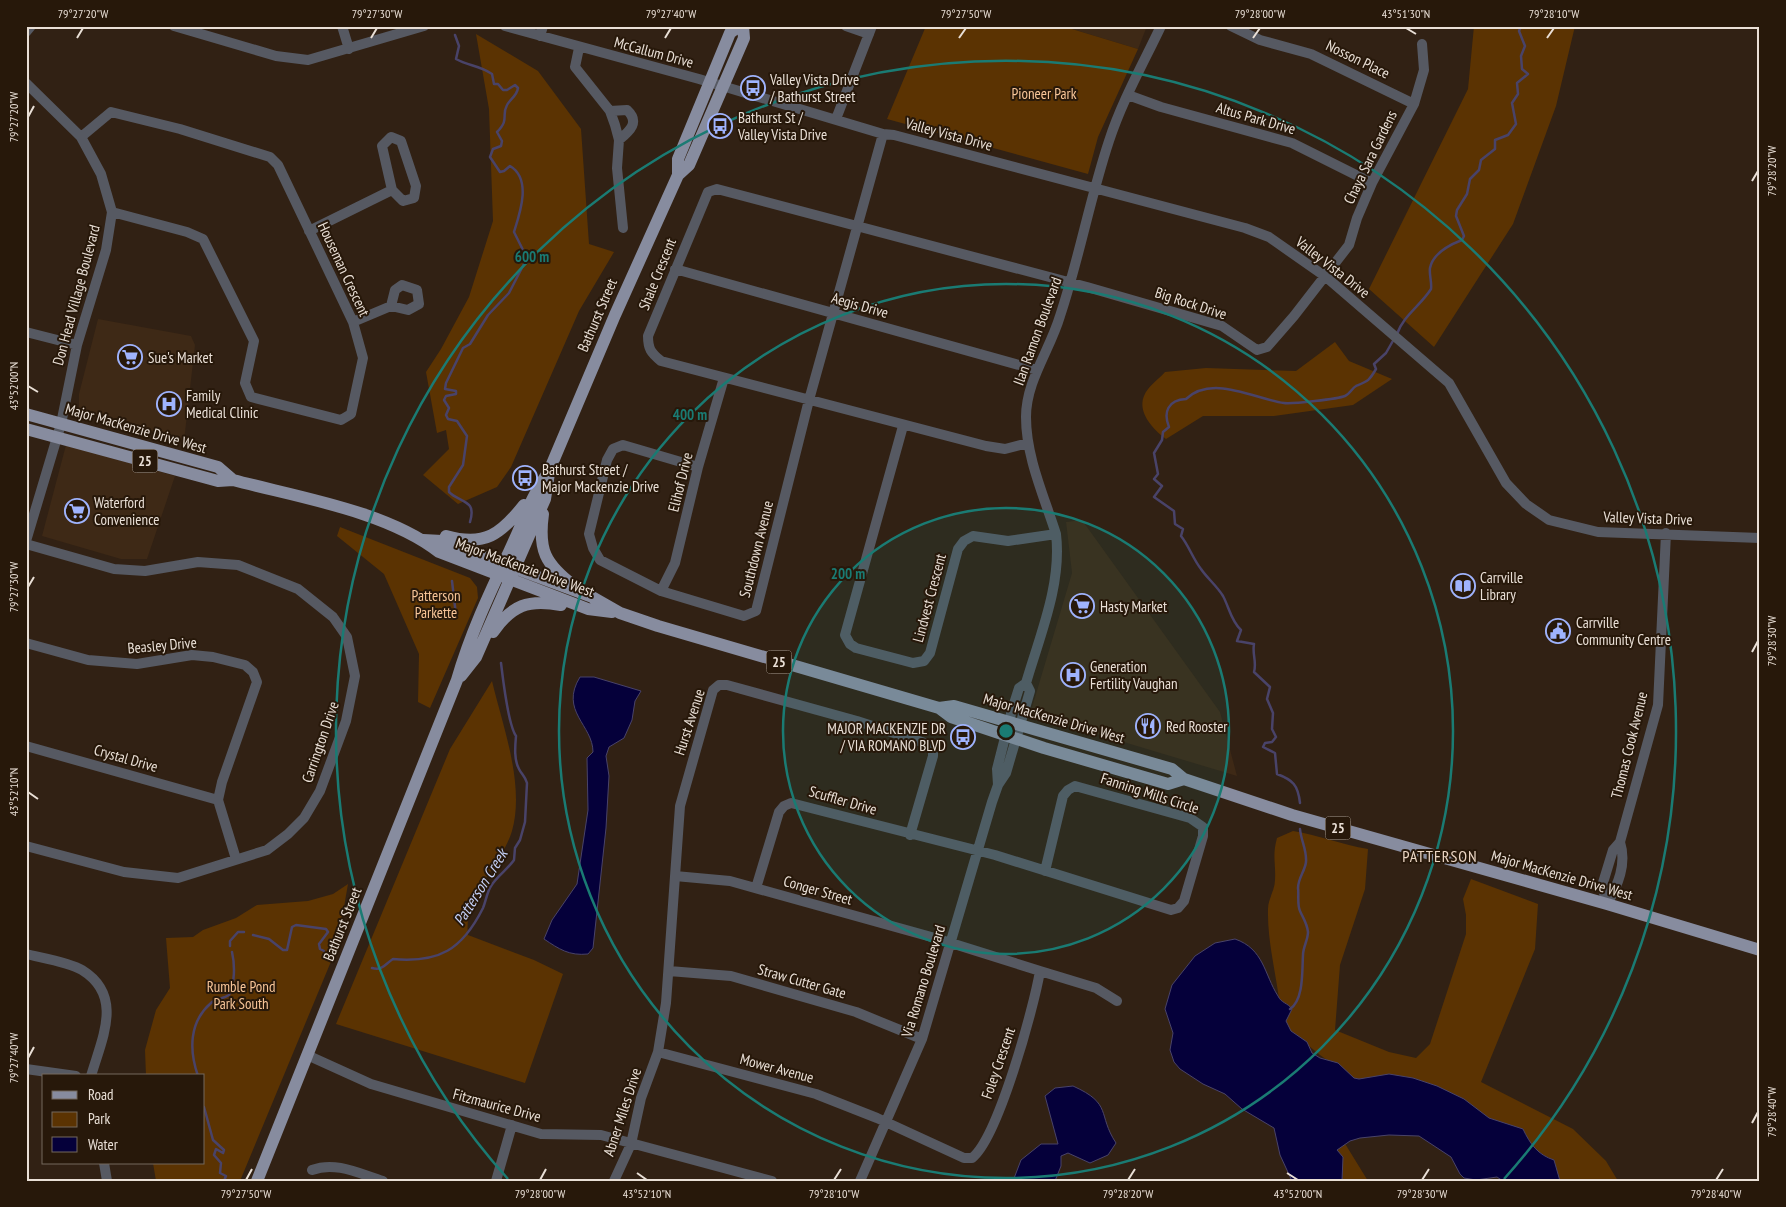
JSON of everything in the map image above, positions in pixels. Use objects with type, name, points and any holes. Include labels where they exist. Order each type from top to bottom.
[{"type":"main road","name":"Bathurst Street","points":[[257,1181],[458,680],[465,652],[506,572],[540,496],[615,314],[678,175],[689,165],[721,87],[744,38],[741,26],[730,33],[708,82],[678,159],[678,175]]},
{"type":"main road","name":"Major MacKenzie Drive West","points":[[26,414],[218,467],[233,480]]},
{"type":"main road","name":"Major MacKenzie Drive West","points":[[26,429],[218,482],[233,480],[371,516],[423,540],[442,541],[588,609],[620,613]]},
{"type":"main road","points":[[389,525],[472,541],[496,534],[540,496]]},
{"type":"main road","points":[[540,496],[540,541],[546,558],[559,575],[586,595]]},
{"type":"main road","name":"Bathurst Street","points":[[458,680],[476,657],[506,572]]},
{"type":"main road","name":"Major MacKenzie Drive West","points":[[506,572],[586,595],[620,613],[722,646],[939,708],[954,706],[1172,769],[1184,780],[1292,814],[1760,950]]},
{"type":"main road","points":[[476,657],[502,619],[520,606],[528,603],[547,602],[588,609]]},
{"type":"main road","name":"Major MacKenzie Drive West","points":[[939,708],[951,718],[1168,784],[1184,780]]},
{"type":"street","points":[[26,32],[32,26]]},
{"type":"street","points":[[174,26],[276,56],[308,60],[424,26]]},
{"type":"street","points":[[342,26],[349,49]]},
{"type":"street","name":"McCallum Drive","points":[[505,26],[542,31],[579,48],[721,87]]},
{"type":"street","points":[[836,119],[871,30],[846,26]]},
{"type":"street","name":"Ilan Ramon Boulevard","points":[[1015,724],[1030,691],[1026,683],[1053,590],[1058,547],[1056,534],[1028,443],[1026,415],[1037,370],[1058,324],[1071,283],[1095,188],[1110,139],[1128,95],[1161,26]]},
{"type":"street","name":"Nosson Place","points":[[1231,26],[1260,40],[1311,54],[1414,104]]},
{"type":"street","name":"Chaya Sara Gardens","points":[[1326,276],[1349,245],[1372,183],[1414,104],[1424,70],[1422,44]]},
{"type":"street","points":[[579,48],[575,67],[610,111],[619,140],[617,168],[622,228]]},
{"type":"street","name":"Don Head Village Boulevard","points":[[26,83],[81,138],[101,174],[112,212],[106,250],[77,345],[61,424],[26,542]]},
{"type":"street","name":"Valley Vista Drive","points":[[721,87],[884,134],[894,135],[1095,188],[1261,234],[1326,276],[1449,383],[1506,483],[1526,504],[1549,520],[1598,532],[1760,538]]},
{"type":"street","name":"Altus Park Drive","points":[[1128,95],[1161,107],[1292,143],[1372,183]]},
{"type":"street","points":[[610,111],[627,110],[633,115],[634,123],[631,130],[619,140]]},
{"type":"street","name":"Houseman Crescent","points":[[81,138],[111,112],[180,129],[270,158],[278,165],[353,322],[363,358],[351,414],[341,420],[251,397],[245,383],[254,341],[203,239],[186,232],[112,212]]},
{"type":"street","name":"Southdown Avenue","points":[[698,467],[623,445],[613,449],[607,460],[589,534],[593,548],[600,560],[661,591],[744,616],[756,611],[809,400],[884,134]]},
{"type":"street","points":[[391,137],[401,141],[416,186],[414,198],[403,201],[392,190],[382,146],[391,137]]},
{"type":"street","points":[[309,231],[392,190]]},
{"type":"street","name":"Shale Crescent","points":[[1028,443],[1006,448],[986,446],[903,426],[661,361],[651,353],[648,345],[648,336],[704,200],[708,192],[717,190],[1071,283]]},
{"type":"street","name":"Aegis Drive","points":[[675,269],[1037,370]]},
{"type":"street","name":"Big Rock Drive","points":[[1071,283],[1222,326],[1257,350],[1266,347],[1326,276]]},
{"type":"street","points":[[353,322],[392,306]]},
{"type":"street","points":[[26,332],[77,345]]},
{"type":"street","name":"Elihof Drive","points":[[661,591],[675,563],[698,467],[724,378]]},
{"type":"street","name":"Lindvest Crescent","points":[[903,426],[845,635],[850,644],[856,648],[913,663],[924,661],[930,653],[958,549],[964,541],[973,536],[1008,541],[1056,534]]},
{"type":"street","name":"Thomas Cook Avenue","points":[[1606,904],[1602,886],[1613,850],[1620,842],[1658,704],[1666,534]]},
{"type":"street","name":"Carrington Drive","points":[[26,542],[114,569],[145,571],[198,562],[238,565],[298,589],[333,617],[347,637],[355,676],[346,720],[320,791],[304,818],[288,834],[267,850],[178,878],[124,872],[26,846]]},
{"type":"street","name":"Beasley Drive","points":[[26,643],[88,660],[137,664],[192,654],[213,657],[244,666],[253,672],[257,682],[222,782],[218,800]]},
{"type":"street","name":"Hurst Avenue","points":[[658,1052],[666,1010],[682,798],[712,693],[721,685],[857,721],[928,744],[932,749],[933,756],[910,835]]},
{"type":"street","name":"Via Romano Boulevard","points":[[860,1181],[922,1039],[998,785],[997,769],[1015,724]]},
{"type":"street","name":"Crystal Drive","points":[[26,746],[218,800]]},
{"type":"street","name":"Fanning Mills Circle","points":[[978,851],[1045,870],[1164,909],[1178,908],[1184,901],[1203,836],[1203,827],[1190,818],[1075,786],[1063,796],[1045,870]]},
{"type":"street","points":[[218,800],[236,859]]},
{"type":"street","name":"Scuffler Drive","points":[[756,888],[779,812],[788,804],[798,803],[910,835],[978,851]]},
{"type":"street","name":"Thomas Cook Avenue","points":[[1606,904],[1618,886],[1624,855],[1620,842]]},
{"type":"street","name":"Conger Street","points":[[675,876],[717,879],[756,888],[952,943]]},
{"type":"street","points":[[952,943],[1096,988],[1117,1001]]},
{"type":"street","points":[[26,954],[81,969],[101,986],[108,1016],[93,1074]]},
{"type":"street","name":"Straw Cutter Gate","points":[[668,971],[724,975],[738,978],[856,1012],[922,1039]]},
{"type":"street","name":"Foley Crescent","points":[[886,1122],[964,1158],[972,1158],[977,1154],[1010,1080],[1040,971]]},
{"type":"street","name":"Mower Avenue","points":[[658,1052],[816,1094],[886,1122]]},
{"type":"street","name":"Abner Miles Drive","points":[[614,1181],[631,1144],[641,1098],[658,1052]]},
{"type":"street","name":"Fitzmaurice Drive","points":[[307,1055],[371,1084],[541,1134],[601,1135],[772,1181]]},
{"type":"street","points":[[26,1069],[62,1074]]},
{"type":"street","points":[[496,1181],[512,1126]]},
{"type":"street","points":[[104,1164],[107,1181]]},
{"type":"street","points":[[312,1170],[321,1167],[340,1167],[383,1181]]},
{"type":"shaded area","points":[[1062,26],[1147,26],[1138,49]]},
{"type":"shaded area","points":[[98,319],[191,336],[195,345],[184,441],[79,410],[79,394]]},
{"type":"shaded area","points":[[66,445],[175,476],[147,559],[121,559],[42,536]]},
{"type":"shaded area","points":[[1082,520],[1220,712],[1237,776],[1030,714],[1072,573],[1066,522]]},
{"type":"green space","name":"Pioneer Park","points":[[926,26],[1062,26],[1138,49],[1098,137],[1088,174],[887,119]]},
{"type":"green space","points":[[1474,26],[1575,26],[1556,106],[1513,224],[1434,347],[1369,289],[1468,89]]},
{"type":"green space","points":[[476,34],[538,71],[581,129],[589,244],[614,252],[579,311],[511,467],[497,487],[458,504],[423,475],[449,449],[446,430],[437,433],[426,372],[441,349],[469,297],[493,221],[489,109]]},
{"type":"green space","points":[[1335,342],[1349,361],[1392,379],[1353,405],[1274,416],[1203,416],[1166,439],[1152,426],[1145,415],[1142,402],[1144,396],[1150,386],[1165,372],[1206,368],[1296,371]]},
{"type":"green space","name":"Patterson Parkette","points":[[340,527],[470,578],[477,587],[478,598],[430,708],[418,702],[419,654],[384,574],[337,536]]},
{"type":"green space","points":[[492,681],[511,756],[516,795],[515,813],[512,831],[507,843],[471,908],[468,921],[468,935],[534,960],[563,974],[525,1083],[336,1024],[450,749]]},
{"type":"green space","points":[[1293,831],[1368,849],[1365,889],[1340,965],[1335,1030],[1389,1052],[1416,1058],[1430,1044],[1466,934],[1466,915],[1463,899],[1471,879],[1538,904],[1535,949],[1481,1082],[1573,1129],[1606,1161],[1618,1181],[1558,1181],[1352,1078],[1281,1023],[1269,938],[1268,909],[1275,884],[1274,855],[1277,838]]},
{"type":"green space","name":"Rumble Pond Park South","points":[[348,884],[337,947],[240,1181],[156,1181],[153,1164],[205,1164],[205,1074],[146,1074],[145,1050],[156,1010],[170,988],[166,938],[193,937],[203,930],[236,918],[257,905],[308,901],[333,894]]},
{"type":"green space","points":[[1344,1142],[1368,1181],[1341,1181],[1338,1148]]},
{"type":"water","points":[[580,677],[594,677],[641,691],[635,701],[632,720],[624,738],[609,747],[606,756],[609,776],[606,828],[593,948],[588,954],[575,954],[564,951],[544,939],[552,920],[577,884],[588,810],[587,758],[593,752],[592,742],[575,709],[573,699]]},
{"type":"water","points":[[1235,939],[1245,943],[1258,956],[1279,998],[1292,1009],[1286,1021],[1291,1031],[1307,1042],[1312,1053],[1320,1058],[1338,1063],[1354,1078],[1359,1079],[1389,1074],[1413,1078],[1437,1086],[1464,1099],[1489,1118],[1523,1129],[1535,1148],[1543,1155],[1554,1160],[1560,1181],[1503,1181],[1497,1177],[1476,1180],[1464,1178],[1451,1157],[1419,1136],[1389,1135],[1360,1138],[1350,1141],[1337,1150],[1343,1157],[1342,1181],[1292,1181],[1280,1155],[1274,1128],[1242,1109],[1225,1094],[1203,1084],[1180,1069],[1174,1062],[1170,1050],[1173,1033],[1165,1009],[1172,985],[1195,956],[1215,943]]},
{"type":"water","points":[[1073,1086],[1086,1092],[1099,1104],[1110,1133],[1116,1143],[1108,1155],[1090,1163],[1068,1153],[1061,1156],[1061,1166],[1055,1181],[1013,1181],[1021,1160],[1041,1144],[1058,1144],[1045,1096],[1055,1088]]},
{"type":"waterway","points":[[1397,334],[1403,322],[1431,289],[1430,268],[1434,258],[1447,247],[1462,240],[1464,236],[1456,216],[1457,210],[1467,194],[1470,179],[1479,170],[1481,160],[1495,149],[1495,140],[1508,135],[1516,124],[1512,103],[1518,94],[1517,83],[1528,74],[1522,69],[1521,56],[1525,46],[1519,31],[1521,26]]},
{"type":"waterway","name":"Patterson Creek","points":[[455,35],[459,46],[456,59],[492,74],[494,84],[498,84],[503,90],[507,90],[515,85],[518,88],[505,109],[503,124],[497,132],[502,141],[501,146],[493,149],[490,157],[500,172],[510,166],[521,179],[523,188],[521,206],[514,232],[527,258],[509,293],[488,315],[470,344],[463,348],[446,383],[445,389],[456,391],[456,394],[446,396],[444,400],[449,408],[446,415],[448,419],[457,421],[467,436],[463,465],[449,487],[449,492],[469,505],[472,515],[470,522]]},
{"type":"waterway","points":[[1300,803],[1294,784],[1277,774],[1275,753],[1263,747],[1265,743],[1272,742],[1276,737],[1272,729],[1273,713],[1267,699],[1270,687],[1254,672],[1254,644],[1237,641],[1241,630],[1232,618],[1223,596],[1198,565],[1181,536],[1183,529],[1175,524],[1174,511],[1154,497],[1162,486],[1154,479],[1158,474],[1154,453],[1162,440],[1163,432],[1169,427],[1167,422],[1168,408],[1171,404],[1186,399],[1196,392],[1221,388],[1284,403],[1315,401],[1345,396],[1370,378],[1376,369],[1374,364],[1386,353],[1394,339]]},
{"type":"waterway","name":"Patterson Creek","points":[[452,581],[456,615]]},
{"type":"waterway","name":"Patterson Creek","points":[[372,968],[381,968],[393,959],[424,959],[436,956],[457,944],[475,922],[483,908],[491,886],[514,860],[515,848],[520,840],[525,822],[527,783],[516,762],[516,736],[508,712],[501,663]]},
{"type":"waterway","points":[[1290,1009],[1295,1005],[1300,992],[1303,952],[1308,932],[1298,903],[1298,884],[1306,862],[1306,853],[1300,829]]},
{"type":"waterway","name":"Patterson Creek","points":[[253,935],[269,939],[283,950],[287,950],[292,927],[296,925],[326,929],[328,932],[319,944],[320,949],[324,951]]},
{"type":"waterway","name":"Patterson Creek","points":[[230,946],[230,941],[238,932],[244,932]]},
{"type":"waterway","name":"Patterson Creek","points":[[197,1074],[192,1046],[195,1028],[198,1019],[211,1003],[229,995],[234,974],[232,952]]},
{"type":"waterway","name":"Patterson Creek","points":[[205,1111],[213,1140],[224,1150],[223,1153],[216,1149],[214,1155],[221,1163],[220,1173],[226,1176],[224,1181]]},
{"type":"place","name":"Valley Vista Drive / Bathurst Street","points":[[753,88]]},
{"type":"place","name":"Bathurst St / Valley Vista Drive","points":[[720,126]]},
{"type":"place","name":"Sue's Market","points":[[130,357]]},
{"type":"place","name":"Family Medical Clinic","points":[[169,404]]},
{"type":"place","name":"Bathurst Street / Major Mackenzie Drive","points":[[525,478]]},
{"type":"place","name":"Waterford Convenience","points":[[77,511]]},
{"type":"place","name":"Carrville Library","points":[[1463,586]]},
{"type":"place","name":"Hasty Market","points":[[1082,606]]},
{"type":"place","name":"Carrville Community Centre","points":[[1558,631]]},
{"type":"place","name":"Generation Fertility Vaughan","points":[[1073,675]]},
{"type":"place","name":"Red Rooster","points":[[1148,726]]},
{"type":"place","name":"MAJOR MACKENZIE DR / VIA ROMANO BLVD","points":[[963,737]]},
{"type":"district","name":"PATTERSON","points":[[1440,856]]}]
